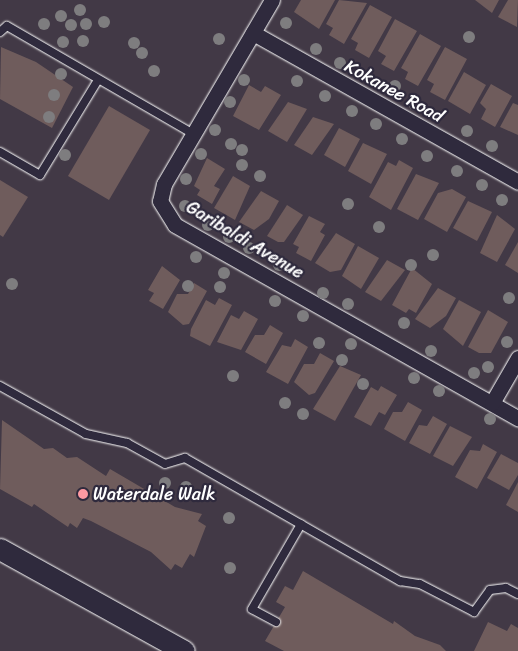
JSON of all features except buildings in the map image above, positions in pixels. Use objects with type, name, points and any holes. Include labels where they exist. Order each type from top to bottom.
[{"type":"main road","points":[[0,549],[184,651]]},
{"type":"street","name":"Garibaldi Avenue","points":[[272,0],[192,134],[160,201],[175,225],[518,418]]},
{"type":"street","name":"Kokanee Road","points":[[253,33],[518,182]]},
{"type":"street","points":[[492,403],[518,358]]},
{"type":"lane","points":[[0,32],[7,26],[192,134]]},
{"type":"lane","points":[[0,152],[40,175],[98,80]]},
{"type":"lane","points":[[0,386],[86,434],[127,443],[165,464],[185,458],[400,581],[420,584],[474,612],[490,590],[506,588],[518,594]]},
{"type":"lane","points":[[276,622],[252,609],[301,524]]},
{"type":"place","name":"Waterdale Walk","points":[[83,494]]}]
